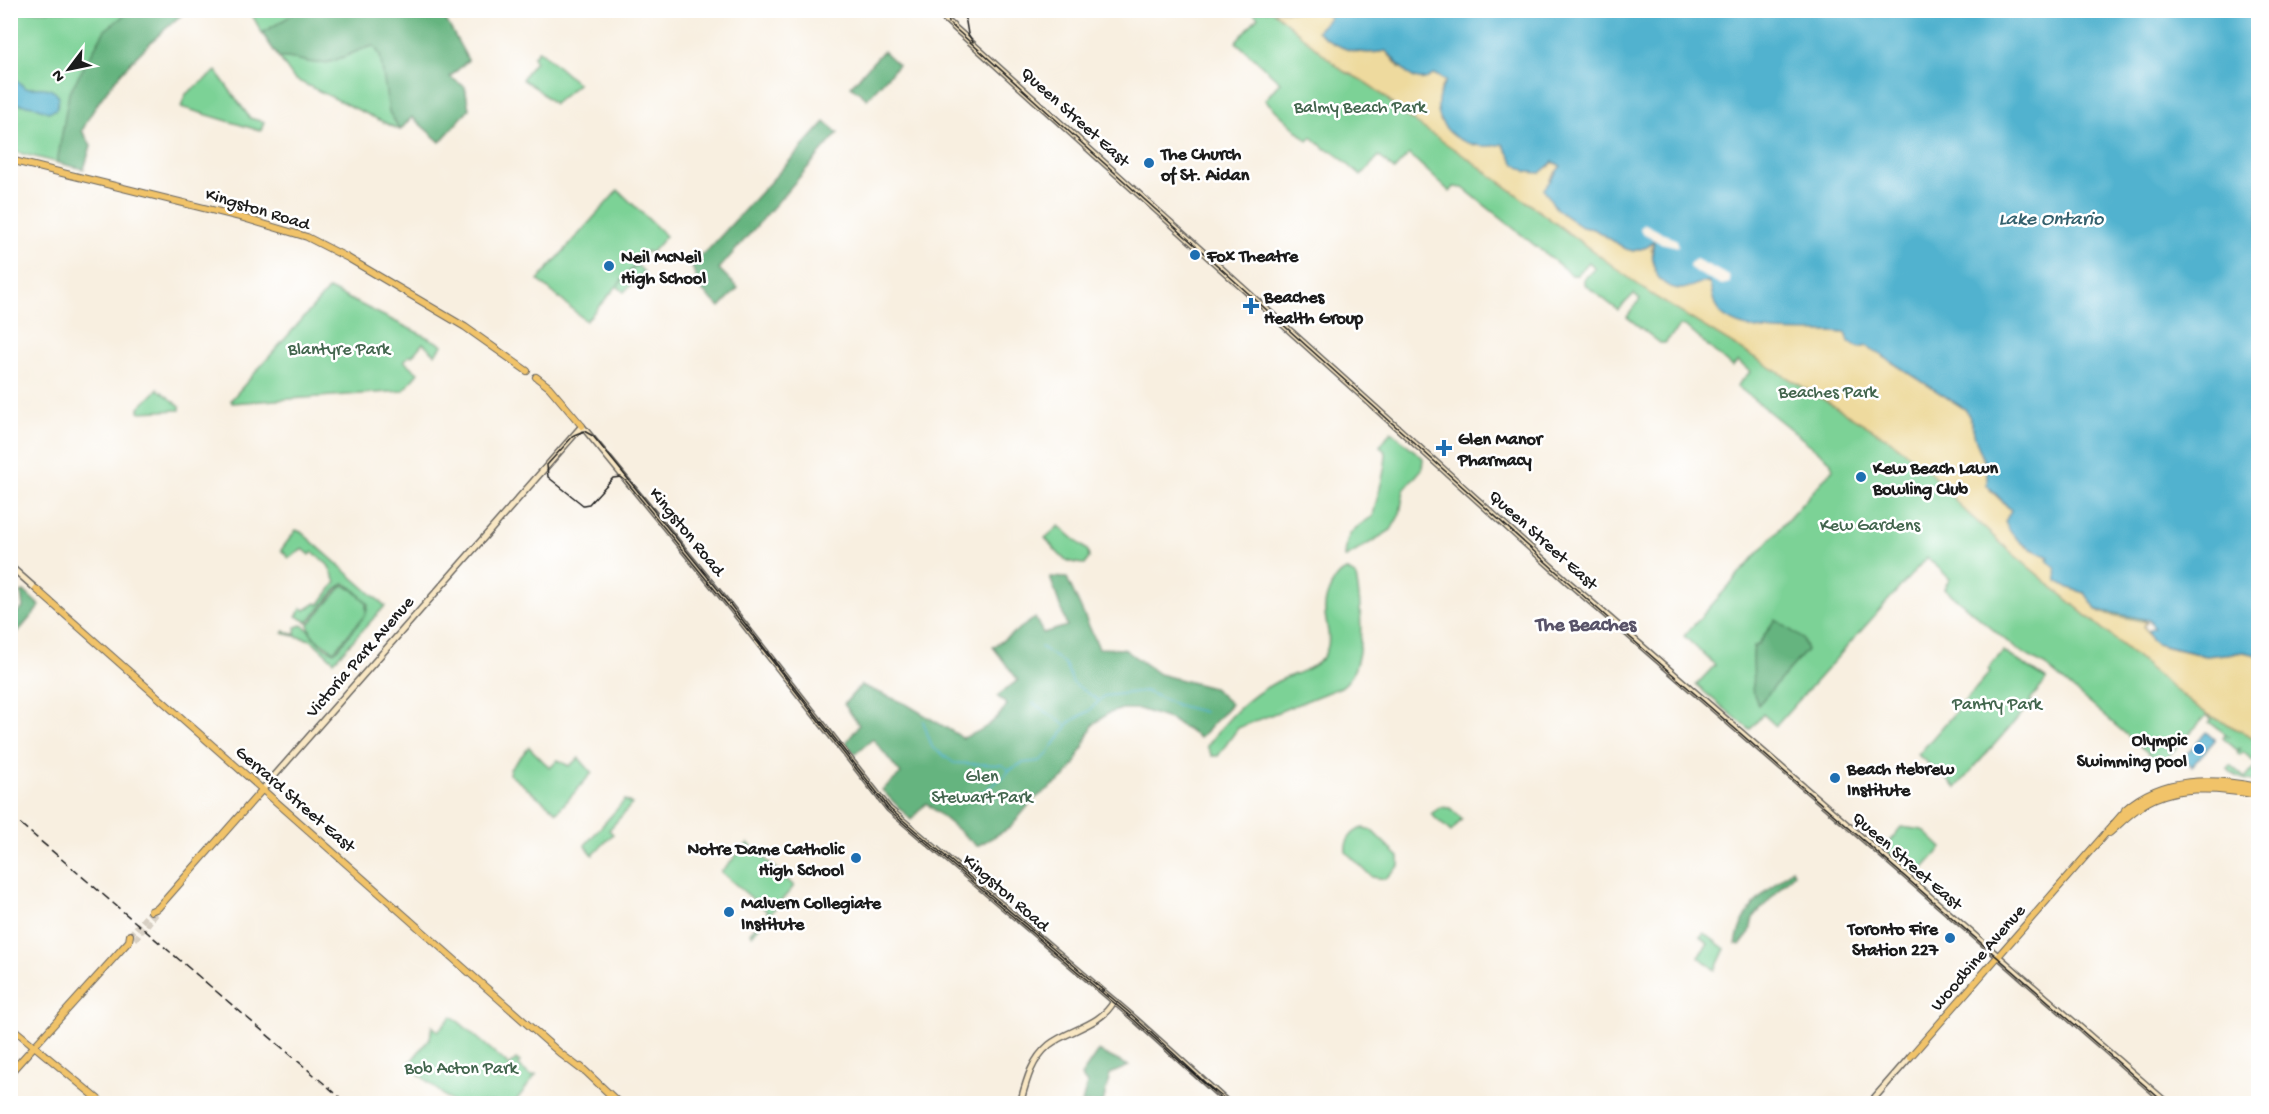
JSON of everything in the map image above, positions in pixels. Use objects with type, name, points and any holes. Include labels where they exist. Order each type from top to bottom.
[{"type":"highway","points":[[2126,810],[2147,795],[2183,784],[2218,783],[2259,788]]},
{"type":"highway","name":"Woodbine Avenue","points":[[2109,832],[2137,808],[2161,795],[2183,790],[2218,789],[2259,794]]},
{"type":"main road","name":"Queen Street East","points":[[935,10],[1575,588],[2168,1104]]},
{"type":"main road","name":"Kingston Road","points":[[10,159],[240,216],[307,237],[348,258],[465,327],[549,387],[737,615],[888,809],[1114,1001],[1228,1104]]},
{"type":"main road","name":"Victoria Park Avenue","points":[[155,911],[582,426]]},
{"type":"main road","name":"Gerrard Street East","points":[[10,566],[620,1104]]},
{"type":"main road","name":"Woodbine Avenue","points":[[1869,1104],[2126,810]]},
{"type":"main road","points":[[10,1073],[35,1048],[131,938]]},
{"type":"main road","points":[[1020,1104],[1030,1070],[1044,1050],[1103,1016],[1114,1001]]},
{"type":"main road","points":[[10,1026],[104,1104]]},
{"type":"green space","points":[[11,11],[186,11],[156,37],[114,81],[91,114],[82,131],[91,145],[84,169],[11,151]]},
{"type":"green space","points":[[130,11],[186,11],[156,37],[114,81],[91,114],[82,131],[91,145],[84,169],[57,163],[69,93],[105,30]]},
{"type":"green space","points":[[250,11],[441,11],[468,60],[450,77],[465,87],[469,109],[440,142],[412,117],[400,130],[294,79],[262,33]]},
{"type":"green space","points":[[294,11],[441,11],[468,60],[450,77],[465,87],[469,109],[440,142],[412,117],[400,130],[389,112],[380,55],[374,46],[325,63],[279,58],[262,33],[292,15]]},
{"type":"green space","points":[[1252,11],[1320,11],[1829,333],[1867,346],[1912,374],[1990,490],[2009,507],[2047,560],[2147,622],[2144,626],[2151,640],[2216,656],[2258,655],[2258,782],[2245,780],[2230,772],[2227,768],[2230,765],[2245,778],[2257,764],[2243,752],[2240,755],[2237,753],[2241,748],[2237,750],[2223,738],[2225,735],[2230,737],[2209,722],[2212,720],[2207,715],[2161,764],[2046,666],[2016,649],[1944,588],[1950,579],[1927,557],[1776,726],[1763,714],[1750,730],[1696,685],[1715,665],[1684,636],[1833,469],[1830,461],[1737,386],[1750,372],[1738,361],[1732,367],[1685,326],[1680,326],[1665,343],[1660,343],[1627,317],[1640,299],[1634,294],[1618,310],[1584,284],[1584,279],[1595,268],[1589,262],[1577,275],[1572,275],[1463,188],[1454,187],[1450,192],[1409,154],[1394,170],[1379,156],[1361,176],[1333,151],[1325,149],[1312,137],[1308,141],[1265,100],[1280,82],[1236,42],[1258,17]]},
{"type":"green space","points":[[539,50],[578,84],[554,104],[522,79],[535,61],[533,57]]},
{"type":"green space","points":[[883,51],[898,65],[867,99],[851,86]]},
{"type":"green space","points":[[216,71],[250,118],[264,122],[261,131],[181,107],[186,94]]},
{"type":"green space","points":[[825,122],[838,133],[719,269],[738,288],[720,307],[701,290],[690,262],[708,250]]},
{"type":"green space","name":"Neil McNeil High School","points":[[618,190],[666,236],[651,253],[647,251],[618,285],[637,265],[644,272],[624,292],[617,286],[586,321],[538,280]]},
{"type":"green space","name":"Blantyre Park","points":[[329,289],[443,345],[435,354],[423,343],[412,356],[410,355],[404,361],[418,373],[403,391],[232,403],[231,400]]},
{"type":"green space","points":[[158,389],[180,406],[180,410],[139,412],[139,408]]},
{"type":"green space","points":[[1391,431],[1423,458],[1422,469],[1404,490],[1400,514],[1391,530],[1345,558],[1351,532],[1373,516],[1386,461],[1386,453],[1380,446]]},
{"type":"green space","points":[[1059,526],[1088,551],[1089,558],[1085,564],[1066,560],[1045,538]]},
{"type":"green space","points":[[296,530],[385,606],[334,661],[311,640],[283,633],[285,631],[295,635],[296,627],[302,625],[312,634],[308,625],[343,585],[352,589],[366,602],[366,614],[368,604],[353,588],[344,583],[308,622],[296,616],[302,608],[305,610],[316,603],[319,605],[336,582],[328,565],[313,552],[310,555],[303,549],[289,558],[281,550]],"holes":[[[365,615],[334,652],[322,646],[315,639],[334,651]]]},
{"type":"green space","points":[[1347,570],[1356,576],[1361,619],[1359,652],[1350,678],[1341,687],[1238,728],[1218,756],[1212,756],[1207,746],[1247,701],[1278,681],[1314,665],[1323,657],[1329,639],[1325,603],[1335,580]]},
{"type":"green space","name":"Glen Stewart Park","points":[[1050,577],[1067,578],[1099,648],[1124,649],[1159,674],[1213,688],[1231,704],[1200,738],[1172,720],[1139,709],[1122,709],[1107,714],[1093,725],[1075,764],[1064,778],[1033,800],[1010,828],[977,846],[926,803],[911,820],[882,790],[901,774],[873,739],[855,754],[846,743],[859,725],[844,704],[861,685],[906,704],[963,738],[982,729],[993,721],[1007,705],[997,696],[1018,680],[993,647],[1035,618],[1043,633],[1067,626]]},
{"type":"green space","points":[[24,591],[40,606],[18,632],[11,629],[11,617],[23,608],[21,593]]},
{"type":"green space","points":[[1775,619],[1803,639],[1807,650],[1758,705],[1752,689],[1754,646],[1758,645]]},
{"type":"green space","name":"Pantry Park","points":[[2003,651],[2047,680],[2030,700],[2032,702],[1956,788],[1918,755],[1990,672],[1988,669]]},
{"type":"green space","points":[[529,747],[550,768],[558,760],[569,766],[579,758],[592,773],[557,812],[509,774],[510,769]]},
{"type":"green space","points":[[625,800],[632,804],[609,830],[613,834],[593,855],[585,845]]},
{"type":"green space","points":[[1440,807],[1450,808],[1462,819],[1451,832],[1431,814]]},
{"type":"green space","points":[[1901,827],[1923,830],[1942,848],[1923,869],[1910,872],[1883,849]]},
{"type":"green space","points":[[1364,828],[1371,830],[1399,857],[1399,866],[1385,879],[1372,877],[1346,852],[1346,844],[1350,837],[1356,831]]},
{"type":"green space","points":[[748,843],[794,886],[752,935],[750,933],[768,912],[721,872]]},
{"type":"green space","points":[[1792,869],[1794,873],[1753,918],[1750,932],[1740,945],[1736,944],[1743,921],[1749,911],[1764,893]]},
{"type":"green space","points":[[1704,933],[1725,949],[1715,970],[1698,956],[1708,944],[1700,937]]},
{"type":"green space","name":"Bob Acton Park","points":[[452,1016],[510,1066],[516,1059],[520,1062],[518,1065],[531,1076],[536,1075],[515,1102],[453,1103],[408,1065],[430,1038],[432,1026],[438,1031]]},
{"type":"green space","points":[[1098,1051],[1129,1066],[1110,1074],[1103,1103],[1082,1103],[1087,1084],[1081,1076]]},
{"type":"sand","points":[[1273,11],[1320,11],[1330,17],[1318,31],[1341,47],[1367,53],[1386,51],[1400,68],[1434,74],[1446,81],[1441,87],[1440,120],[1452,133],[1477,144],[1503,144],[1549,167],[1553,162],[1561,166],[1550,179],[1563,214],[1582,227],[1594,229],[1633,251],[1647,247],[1654,241],[1651,250],[1701,282],[1710,284],[1730,320],[1751,327],[1845,333],[1859,348],[1867,346],[1965,409],[1973,422],[1975,437],[1987,466],[1990,490],[2011,510],[2005,522],[2026,547],[2050,557],[2069,588],[2086,593],[2097,610],[2102,613],[2147,622],[2144,626],[2151,640],[2162,646],[2206,656],[2244,652],[2258,655],[2258,740],[2207,714],[2175,690],[2012,553],[1962,508],[1926,468],[1890,440],[1652,295],[1473,162],[1397,110],[1372,87],[1343,71]]},
{"type":"water","name":"Lake Ontario","points":[[1320,10],[2258,11],[2258,655],[2244,652],[2206,656],[2156,644],[2151,640],[2148,631],[2154,628],[2149,620],[2097,610],[2085,593],[2057,581],[2056,569],[2047,560],[2049,557],[2023,544],[2008,529],[2005,522],[2011,510],[1987,485],[1985,465],[1965,409],[1867,346],[1859,348],[1848,341],[1845,333],[1762,330],[1746,327],[1731,321],[1717,310],[1709,283],[1681,289],[1664,283],[1659,278],[1653,264],[1654,241],[1647,247],[1633,251],[1626,249],[1594,229],[1582,227],[1555,207],[1544,189],[1561,166],[1553,162],[1540,173],[1527,172],[1515,164],[1503,144],[1473,145],[1460,140],[1449,132],[1438,110],[1439,96],[1446,81],[1434,74],[1426,79],[1413,77],[1386,51],[1358,52],[1333,43],[1317,31],[1330,17]]},
{"type":"water","points":[[11,74],[25,88],[43,88],[55,92],[59,96],[57,109],[48,112],[34,106],[11,103]]},
{"type":"water","name":"Olympic Swimming pool","points":[[2206,732],[2215,740],[2192,766],[2183,758]]},
{"type":"pier","points":[[1645,224],[1677,240],[1679,247],[1660,243],[1642,233],[1640,228]]},
{"type":"pier","points":[[1696,259],[1729,276],[1730,283],[1722,285],[1695,272],[1689,267],[1690,263]]},
{"type":"waterway","points":[[1041,647],[1065,664],[1073,683],[1098,700]]},
{"type":"waterway","points":[[977,796],[1005,776],[1009,770],[1023,763],[1040,761],[1070,722],[1089,711],[1104,696],[1145,691],[1177,705],[1204,712]]},
{"type":"waterway","points":[[1033,703],[1067,726]]},
{"type":"waterway","points":[[923,721],[932,747],[954,763],[1002,765],[1008,769]]},
{"type":"tunnel","points":[[130,935],[151,911]]},
{"type":"tunnel","points":[[135,939],[156,914]]},
{"type":"tram line","points":[[947,10],[949,23],[1609,619],[2166,1104]]},
{"type":"tram line","points":[[964,10],[968,34],[973,42]]},
{"type":"tram line","points":[[1227,1104],[1133,1019],[888,810],[759,644],[626,481],[621,477],[613,478],[589,504],[583,505],[548,477],[547,465],[574,435],[584,431],[593,436],[729,603],[890,809],[1132,1015],[1231,1104]]},
{"type":"railway","points":[[10,815],[348,1104]]},
{"type":"place","name":"The Church of St. Aidan","points":[[1149,163]]},
{"type":"place","name":"Fox Theatre","points":[[1195,255]]},
{"type":"place","name":"Neil McNeil High School","points":[[609,266]]},
{"type":"place","name":"Beaches Health Group","points":[[1251,306]]},
{"type":"place","name":"Glen Manor Pharmacy","points":[[1444,448]]},
{"type":"place","name":"Kew Beach Lawn Bowling Club","points":[[1861,477]]},
{"type":"place","name":"Olympic Swimming pool","points":[[2199,749]]},
{"type":"place","name":"Beach Hebrew Institute","points":[[1835,778]]},
{"type":"place","name":"Notre Dame Catholic High School","points":[[856,858]]},
{"type":"place","name":"Malvern Collegiate Institute","points":[[729,912]]},
{"type":"place","name":"Toronto Fire Station 227","points":[[1950,938]]},
{"type":"district","name":"The Beaches","points":[[1586,623]]},
{"type":"park label","name":"Balmy Beach Park","points":[[1360,106]]},
{"type":"park label","name":"Beaches Park","points":[[1828,391]]},
{"type":"park label","name":"Kew Gardens","points":[[1870,524]]}]
